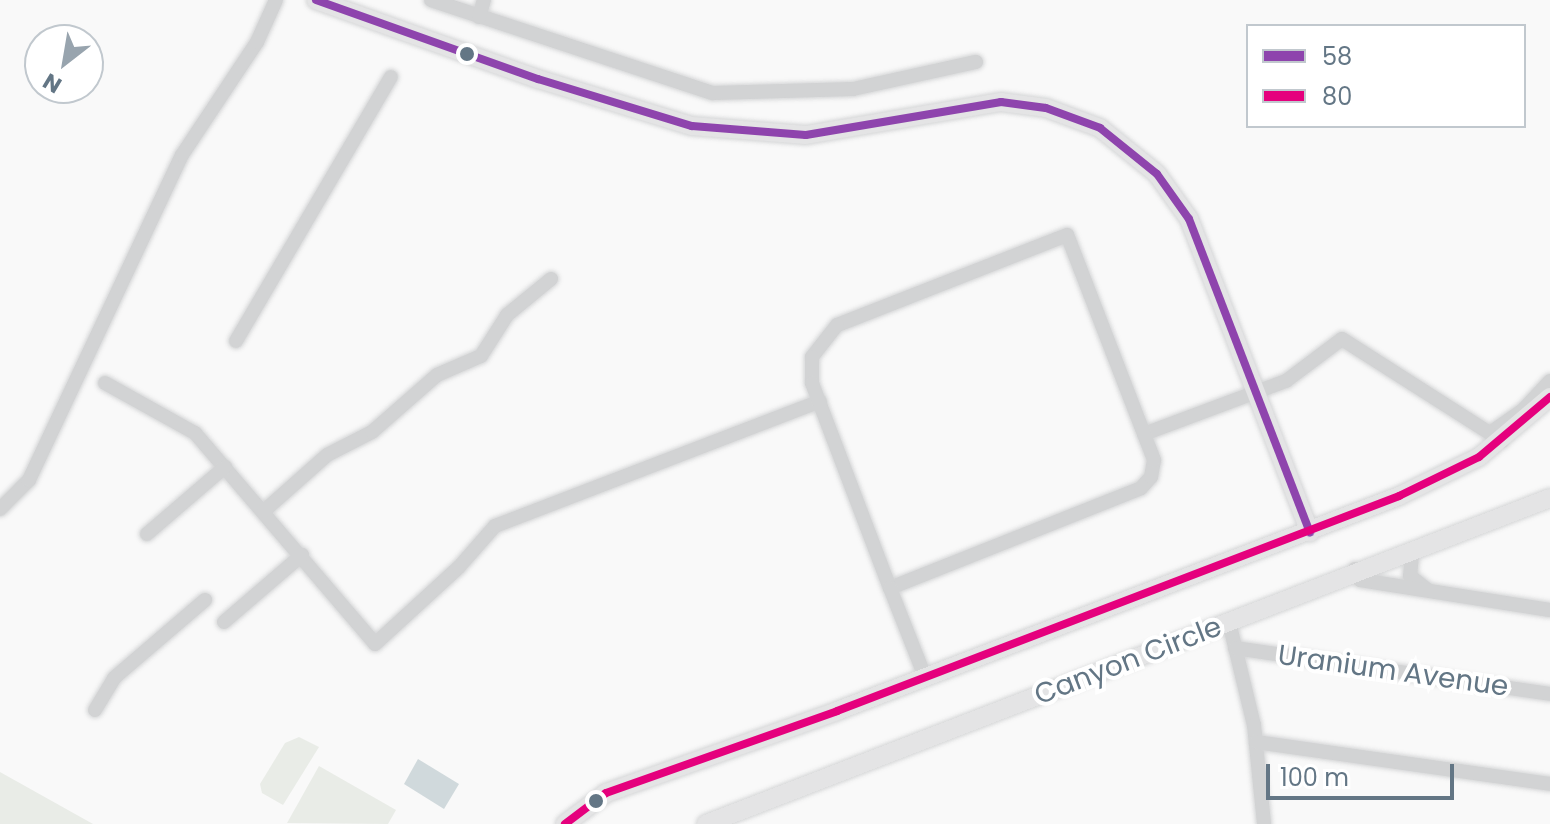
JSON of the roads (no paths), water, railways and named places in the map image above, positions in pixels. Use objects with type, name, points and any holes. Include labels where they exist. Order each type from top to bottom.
[{"type":"street","points":[[0,509],[29,480],[176,167],[257,42],[276,0]]},
{"type":"street","points":[[316,0],[538,79],[692,126],[806,135],[885,125],[991,102],[1073,117],[1136,154],[1174,194],[1202,248],[1310,532]]},
{"type":"street","points":[[431,0],[713,93],[853,89],[976,62]]},
{"type":"street","points":[[479,17],[484,0]]},
{"type":"street","points":[[236,341],[391,77]]},
{"type":"street","points":[[890,588],[1141,488],[1155,468],[1067,235],[837,325],[812,357],[820,401],[890,588],[925,677]]},
{"type":"street","points":[[264,511],[327,455],[372,432],[437,375],[481,356],[507,315],[551,279]]},
{"type":"street","points":[[1144,434],[1301,372],[1342,339],[1496,437]]},
{"type":"street","points":[[1496,437],[1550,381]]},
{"type":"street","points":[[105,383],[185,424],[264,511],[375,644],[459,567],[495,526],[820,401]]},
{"type":"street","points":[[565,824],[606,793],[1310,532],[1448,474],[1550,397]]},
{"type":"street","points":[[147,534],[225,467]]},
{"type":"street","name":"Canyon Circle","points":[[706,824],[1229,622],[1355,569],[1550,498]]},
{"type":"street","points":[[1423,544],[1412,554],[1410,576],[1439,594]]},
{"type":"street","points":[[224,622],[302,555]]},
{"type":"street","points":[[1355,569],[1360,580],[1550,610]]},
{"type":"street","points":[[95,710],[114,678],[205,600]]},
{"type":"street","points":[[1229,622],[1256,742],[1269,823]]},
{"type":"street","name":"Uranium Avenue","points":[[1235,648],[1550,694]]},
{"type":"street","points":[[1256,742],[1550,784]]}]
